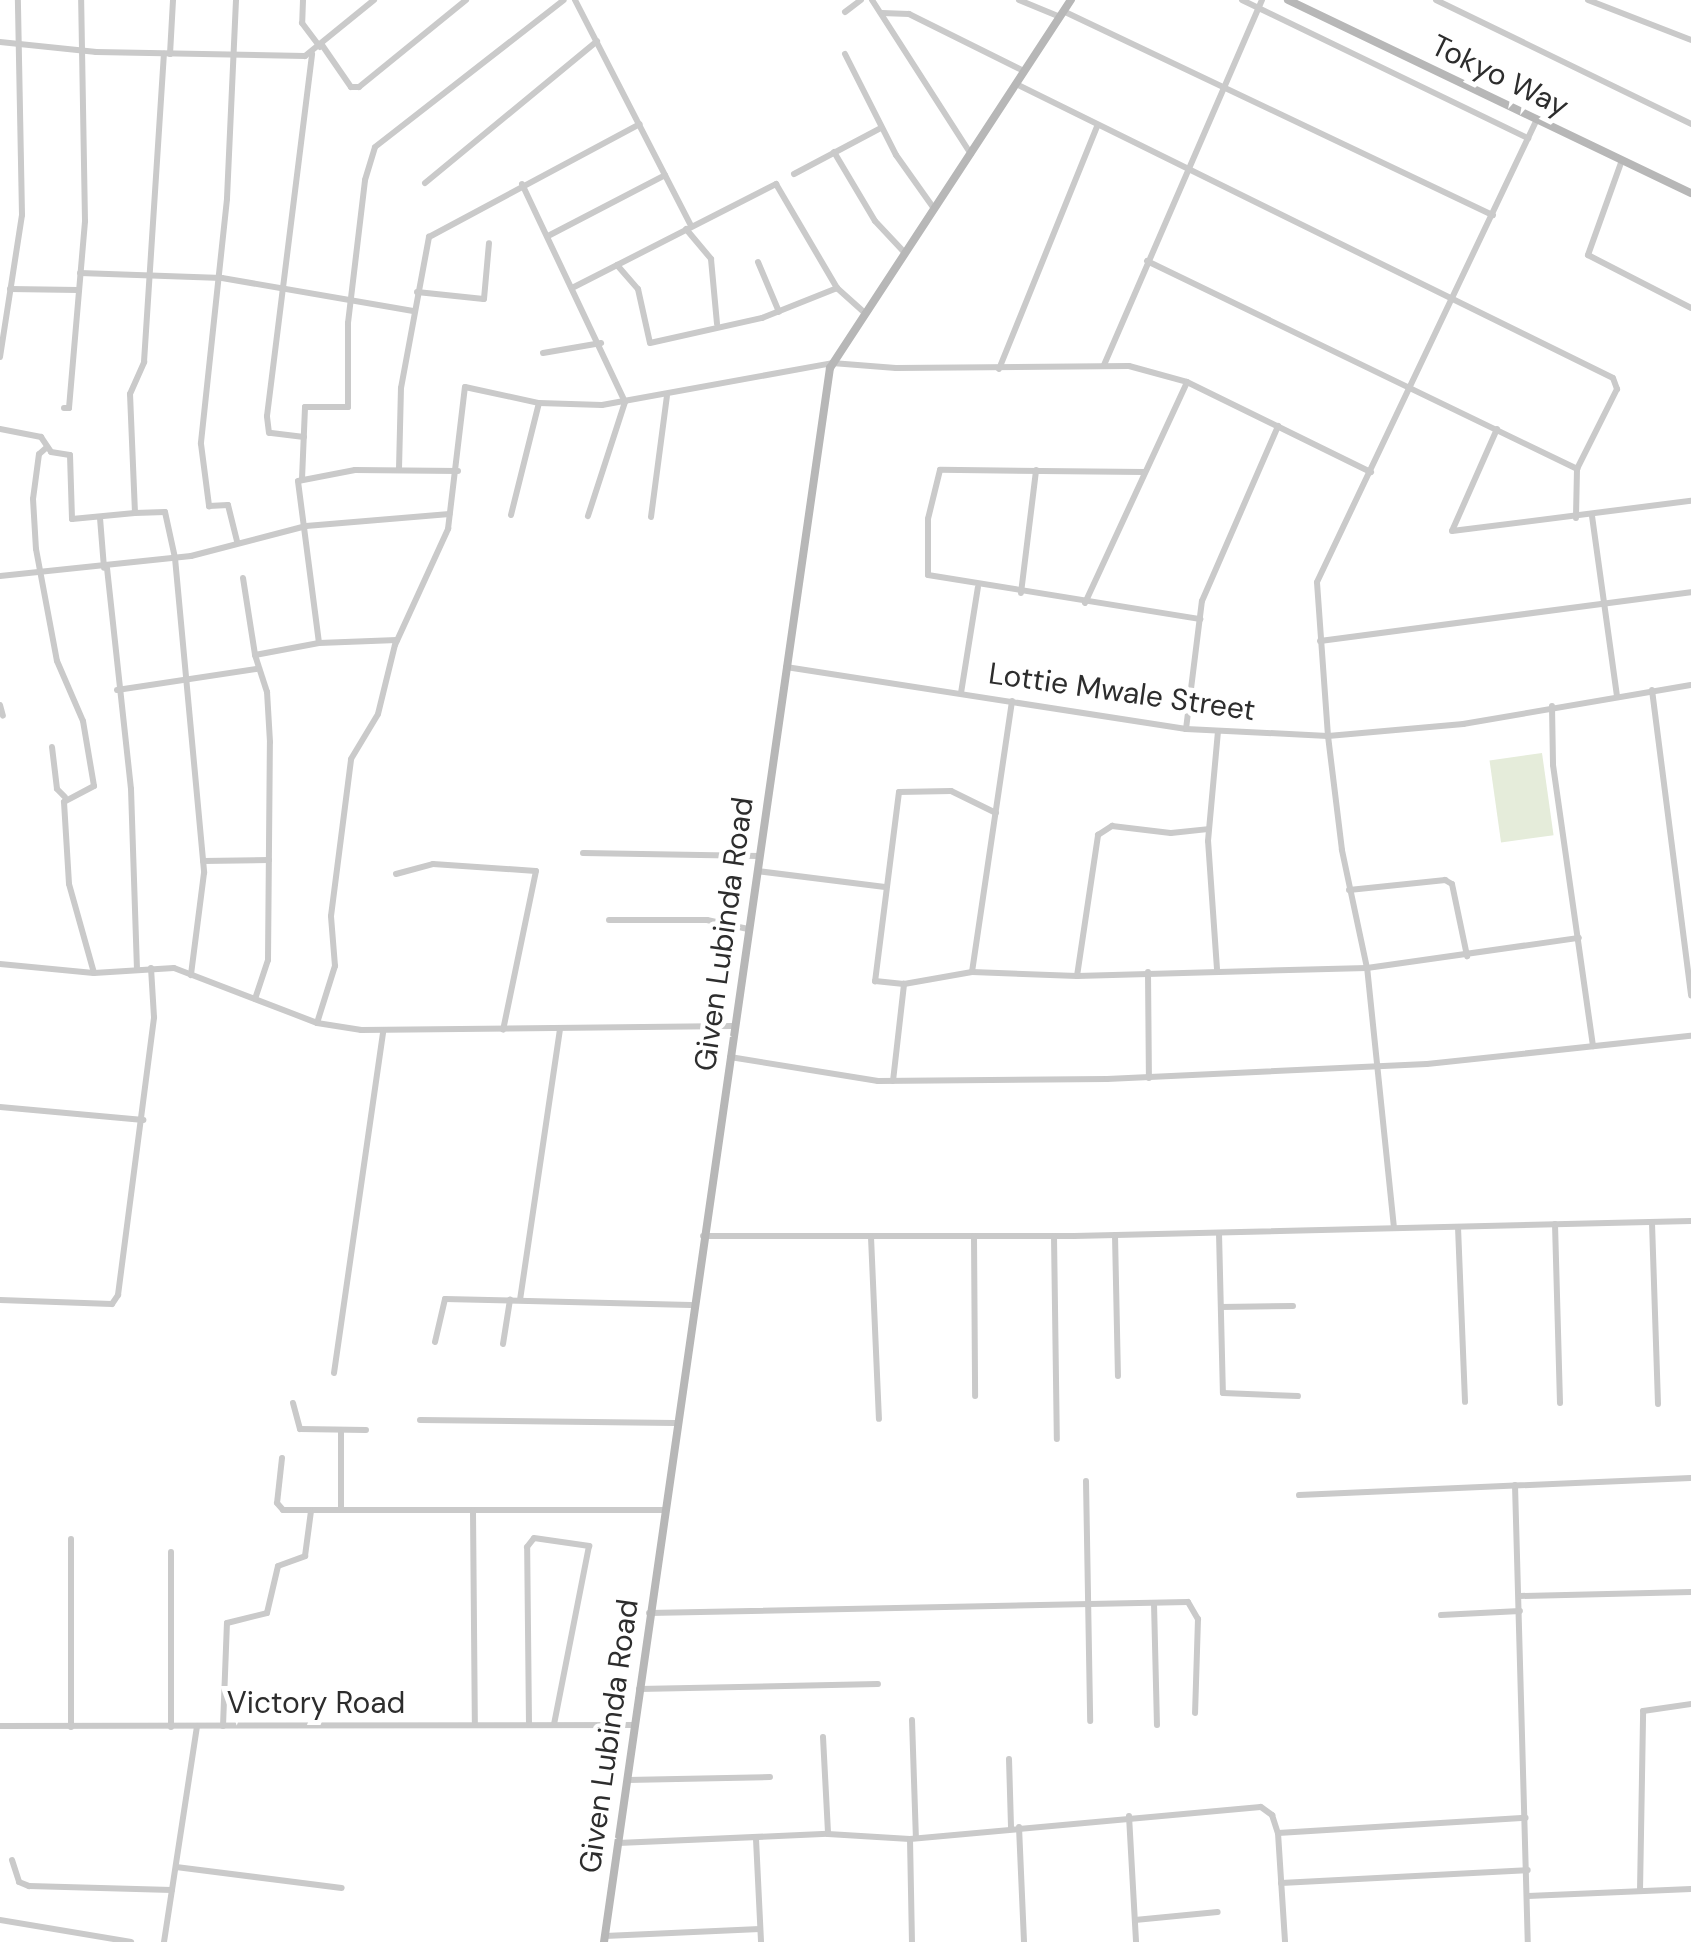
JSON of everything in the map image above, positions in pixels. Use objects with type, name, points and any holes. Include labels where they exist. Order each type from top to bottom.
[{"type":"street","points":[[0,357],[22,214],[18,0]]},
{"type":"street","points":[[64,408],[69,408],[80,273],[86,120],[81,0]]},
{"type":"street","points":[[135,513],[130,394],[144,362],[173,0]]},
{"type":"street","points":[[236,0],[218,278],[201,455],[209,506],[228,505],[237,542]]},
{"type":"street","points":[[303,0],[302,23],[351,87],[359,87],[466,0]]},
{"type":"street","points":[[304,437],[267,430],[280,288],[312,54],[374,0]]},
{"type":"street","points":[[319,642],[296,486],[302,478],[305,407],[348,407],[351,300],[364,180],[377,144],[564,0]]},
{"type":"street","points":[[576,0],[688,227],[711,258],[717,324]]},
{"type":"street","points":[[846,12],[861,0]]},
{"type":"street","points":[[872,0],[971,154]]},
{"type":"street","points":[[1019,0],[1062,14],[1494,215]]},
{"type":"street","name":"Given Lubinda Road","points":[[604,1939],[691,1305],[832,362],[1071,0]]},
{"type":"street","points":[[1242,0],[1260,4],[1528,138]]},
{"type":"street","name":"Tokyo Way","points":[[1288,0],[1691,194]]},
{"type":"street","points":[[1436,0],[1691,124]]},
{"type":"street","points":[[1588,0],[1691,40]]},
{"type":"street","points":[[1104,365],[1260,4]]},
{"type":"street","points":[[882,12],[908,14],[1024,71]]},
{"type":"street","points":[[426,184],[597,41]]},
{"type":"street","points":[[0,42],[167,54],[312,54]]},
{"type":"street","points":[[1376,63],[1385,45]]},
{"type":"street","points":[[844,54],[882,128],[933,207]]},
{"type":"street","points":[[1016,84],[1613,378],[1616,389],[1577,469],[1576,518]]},
{"type":"street","points":[[1394,1228],[1367,968],[1349,890],[1328,736],[1317,582],[1414,387],[1537,119]]},
{"type":"street","points":[[398,469],[400,399],[412,312],[432,233],[640,124]]},
{"type":"street","points":[[999,369],[1097,127]]},
{"type":"street","points":[[794,174],[882,128]]},
{"type":"street","points":[[834,152],[875,220],[905,253]]},
{"type":"street","points":[[1622,160],[1588,255],[1691,308]]},
{"type":"street","points":[[548,236],[665,175]]},
{"type":"street","points":[[522,184],[601,343],[625,402],[588,516]]},
{"type":"street","points":[[574,287],[776,184],[837,288],[864,312]]},
{"type":"street","points":[[417,292],[482,300],[490,243]]},
{"type":"street","points":[[758,262],[780,312]]},
{"type":"street","points":[[1147,262],[1414,387],[1577,469]]},
{"type":"street","points":[[618,265],[638,289],[650,343],[780,312],[837,288]]},
{"type":"street","points":[[80,273],[218,278],[412,312]]},
{"type":"street","points":[[10,289],[78,290]]},
{"type":"street","points":[[543,353],[601,343]]},
{"type":"street","points":[[317,1023],[336,961],[331,916],[350,759],[378,714],[398,640],[450,514],[465,386],[539,403],[625,402],[832,362],[999,369],[1104,365],[1148,368],[1187,382],[1370,472]]},
{"type":"street","points":[[1085,604],[1187,382]]},
{"type":"street","points":[[651,517],[667,396]]},
{"type":"street","points":[[511,515],[539,403]]},
{"type":"street","points":[[1186,728],[1200,620],[1217,561],[1278,426]]},
{"type":"street","points":[[0,429],[42,437],[46,448],[72,458],[70,518],[165,512],[174,558],[181,684],[203,862],[191,974]]},
{"type":"street","points":[[1497,429],[1450,530],[1576,518],[1691,501]]},
{"type":"street","points":[[46,448],[39,454],[33,499],[40,576],[56,661],[83,721],[94,786],[65,797]]},
{"type":"street","points":[[1144,472],[951,468],[934,476],[928,575],[1200,620]]},
{"type":"street","points":[[302,478],[398,469],[458,471]]},
{"type":"street","points":[[1021,593],[1036,470]]},
{"type":"street","points":[[0,576],[40,576],[174,558],[301,527],[450,514]]},
{"type":"street","points":[[1592,516],[1617,696]]},
{"type":"street","points":[[100,518],[116,690],[131,789],[137,970]]},
{"type":"street","points":[[244,578],[256,669],[269,713],[268,960],[255,999]]},
{"type":"street","points":[[961,692],[978,586]]},
{"type":"street","points":[[1320,641],[1691,592]]},
{"type":"street","points":[[255,656],[319,642],[398,640]]},
{"type":"street","name":"Lottie Mwale Street","points":[[784,667],[1186,728],[1328,736],[1463,724],[1691,685]]},
{"type":"street","points":[[116,690],[181,684],[256,669]]},
{"type":"street","points":[[1652,690],[1691,996]]},
{"type":"street","points":[[972,972],[1012,701]]},
{"type":"street","points":[[0,705],[2,716]]},
{"type":"street","points":[[1552,706],[1552,764],[1593,1046]]},
{"type":"street","points":[[1217,969],[1208,829],[1218,732]]},
{"type":"street","points":[[52,747],[57,789],[65,797],[69,884],[94,974]]},
{"type":"street","points":[[996,813],[951,791],[902,790],[872,976],[904,984],[972,972],[1077,976],[1217,969],[1367,968],[1579,938]]},
{"type":"street","points":[[1077,976],[1098,835],[1112,826],[1171,833],[1208,829]]},
{"type":"street","points":[[583,853],[759,856]]},
{"type":"street","points":[[203,862],[269,860]]},
{"type":"street","points":[[396,874],[432,864],[536,870],[503,1030]]},
{"type":"street","points":[[756,871],[884,887]]},
{"type":"street","points":[[1349,890],[1446,880],[1452,884],[1467,956]]},
{"type":"street","points":[[609,920],[706,920],[748,929]]},
{"type":"street","points":[[0,964],[94,974],[152,968],[191,974],[317,1023],[383,1032],[732,1026]]},
{"type":"street","points":[[0,1300],[115,1300],[154,1017],[152,968]]},
{"type":"street","points":[[1148,972],[1149,1078]]},
{"type":"street","points":[[893,1081],[904,984]]},
{"type":"street","points":[[520,1300],[560,1028]]},
{"type":"street","points":[[334,1374],[383,1032]]},
{"type":"street","points":[[729,1056],[893,1081],[1149,1078],[1377,1067],[1691,1036]]},
{"type":"street","points":[[0,1107],[142,1120]]},
{"type":"street","points":[[703,1236],[1054,1236],[1691,1221]]},
{"type":"street","points":[[1652,1223],[1658,1404]]},
{"type":"street","points":[[1555,1224],[1560,1403]]},
{"type":"street","points":[[1458,1226],[1465,1402]]},
{"type":"street","points":[[1219,1232],[1223,1392],[1298,1396]]},
{"type":"street","points":[[1115,1235],[1118,1376]]},
{"type":"street","points":[[974,1236],[975,1396]]},
{"type":"street","points":[[1054,1236],[1057,1439]]},
{"type":"street","points":[[871,1238],[879,1419]]},
{"type":"street","points":[[435,1342],[445,1299],[691,1305]]},
{"type":"street","points":[[503,1344],[510,1300]]},
{"type":"street","points":[[1221,1307],[1292,1306]]},
{"type":"street","points":[[293,1403],[297,1428],[366,1430]]},
{"type":"street","points":[[420,1420],[675,1423]]},
{"type":"street","points":[[341,1430],[341,1510]]},
{"type":"street","points":[[282,1458],[278,1509],[663,1510]]},
{"type":"street","points":[[1299,1495],[1691,1478]]},
{"type":"street","points":[[1086,1480],[1090,1721]]},
{"type":"street","points":[[1515,1485],[1528,1942]]},
{"type":"street","points":[[473,1510],[476,1724]]},
{"type":"street","points":[[224,1726],[226,1623],[266,1613],[278,1566],[305,1556],[311,1512]]},
{"type":"street","points":[[529,1724],[527,1546],[534,1538],[590,1546],[554,1724]]},
{"type":"street","points":[[71,1539],[72,1727]]},
{"type":"street","points":[[171,1552],[171,1727]]},
{"type":"street","points":[[1520,1596],[1691,1592]]},
{"type":"street","points":[[648,1613],[1188,1602],[1196,1611],[1195,1712]]},
{"type":"street","points":[[1154,1603],[1157,1725]]},
{"type":"street","points":[[1441,1615],[1520,1611]]},
{"type":"street","points":[[638,1688],[878,1684]]},
{"type":"street","points":[[1640,1891],[1643,1711],[1691,1704]]},
{"type":"street","points":[[912,1720],[912,1942]]},
{"type":"street","name":"Victory Road","points":[[0,1726],[632,1725]]},
{"type":"street","points":[[164,1942],[197,1727]]},
{"type":"street","points":[[823,1737],[828,1834]]},
{"type":"street","points":[[1009,1759],[1024,1942]]},
{"type":"street","points":[[626,1780],[770,1777]]},
{"type":"street","points":[[618,1843],[828,1834],[913,1839],[1129,1816],[1260,1807],[1272,1814],[1278,1834],[1285,1942]]},
{"type":"street","points":[[1129,1816],[1136,1942]]},
{"type":"street","points":[[1278,1834],[1526,1818]]},
{"type":"street","points":[[756,1838],[761,1942]]},
{"type":"street","points":[[12,1860],[19,1882],[28,1886],[172,1890]]},
{"type":"street","points":[[176,1867],[342,1888]]},
{"type":"street","points":[[1282,1883],[1528,1870]]},
{"type":"street","points":[[1528,1896],[1691,1889]]},
{"type":"street","points":[[1135,1920],[1218,1912]]},
{"type":"street","points":[[0,1920],[131,1942]]},
{"type":"street","points":[[604,1939],[760,1929]]},
{"type":"green space","points":[[1542,753],[1554,835],[1501,843],[1490,760]]}]
